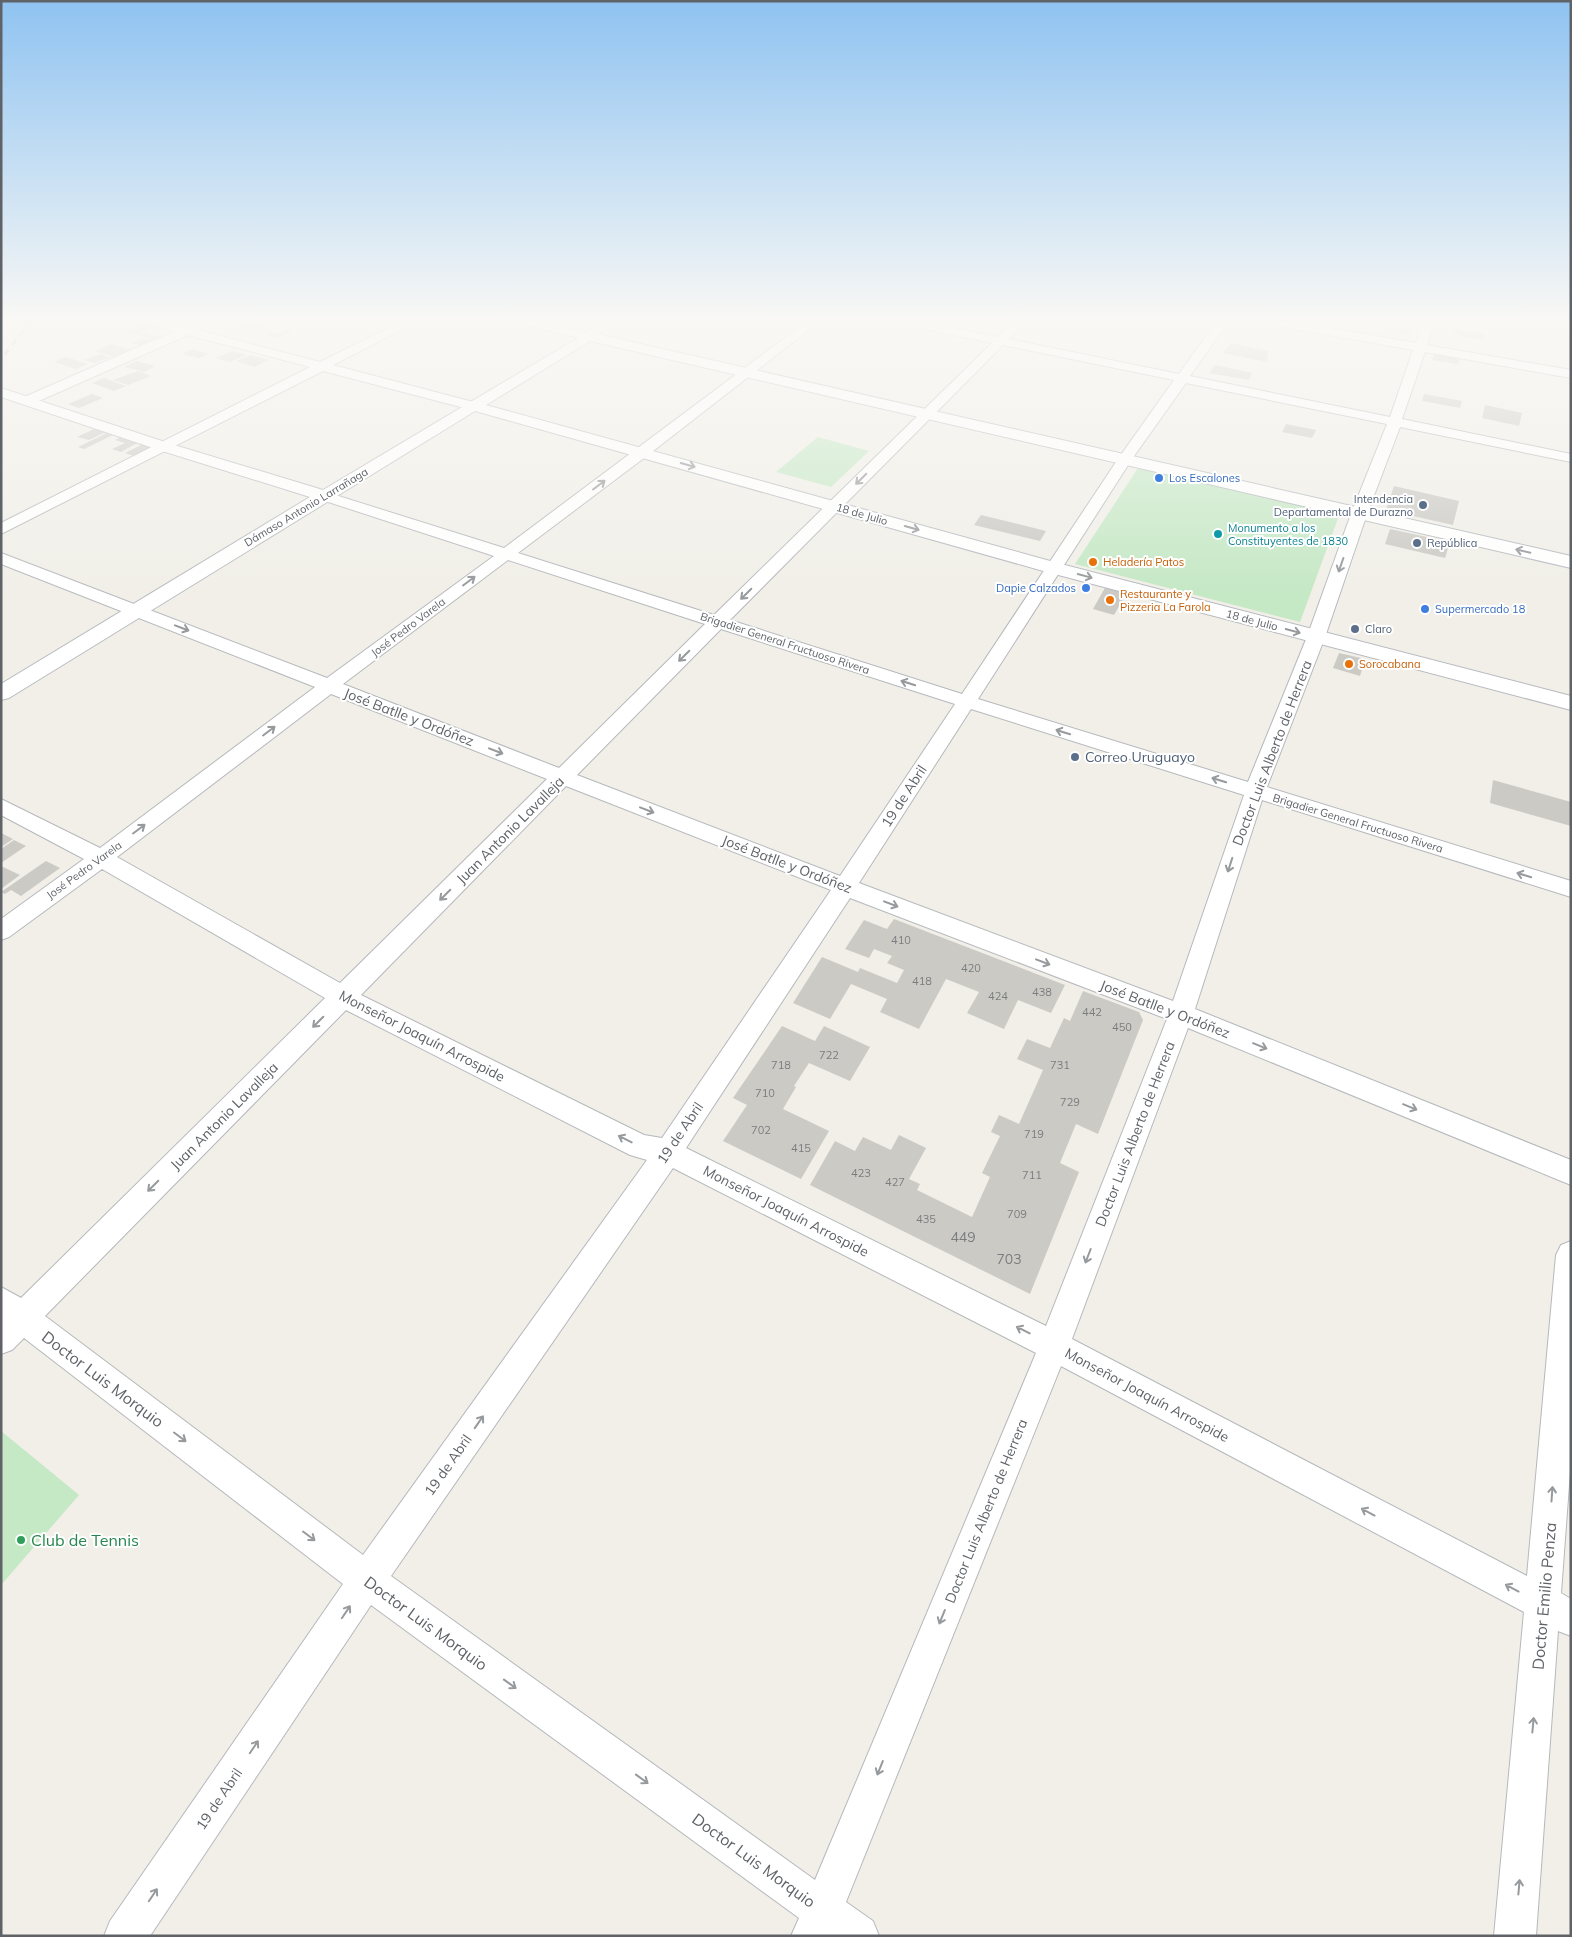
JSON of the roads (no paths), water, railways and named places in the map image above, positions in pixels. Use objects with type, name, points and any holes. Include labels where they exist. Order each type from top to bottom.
[{"type":"street","name":"Brigadier General Fructuoso Rivera","points":[[61,412],[965,701],[1571,889]]},
{"type":"street","points":[[1,529],[232,412]]},
{"type":"street","name":"Dámaso Antonio Larrañaga","points":[[1,693],[461,412]]},
{"type":"street","name":"18 de Julio","points":[[496,412],[1054,568],[1571,704]]},
{"type":"street","name":"José Pedro Varela","points":[[1,931],[694,412]]},
{"type":"street","points":[[918,412],[1571,562]]},
{"type":"street","name":"19 de Abril","points":[[125,1936],[368,1580],[668,1152],[845,887],[1125,459],[1158,412]]},
{"type":"street","points":[[1353,412],[1571,458]]},
{"type":"street","name":"Doctor Luis Alberto de Herrera","points":[[817,1923],[1054,1346],[1181,1014],[1255,791],[1316,637],[1359,514],[1398,412]]},
{"type":"street","name":"Juan Antonio Lavalleja","points":[[8,1319],[343,997],[925,414]]},
{"type":"street","name":"José Batlle y Ordóñez","points":[[1,558],[845,887],[1181,1014],[1571,1173]]},
{"type":"street","name":"Monseñor Joaquín Arrospide","points":[[1,806],[101,858],[343,997],[640,1146],[668,1152],[1054,1346],[1557,1611]]},
{"type":"street","name":"Doctor Emilio Penza","points":[[1515,1936],[1557,1611],[1571,1255]]},
{"type":"street","name":"Doctor Luis Morquio","points":[[8,1319],[368,1580],[817,1923],[858,1936]]},
{"type":"place","name":"Los Escalones","points":[[1159,478]]},
{"type":"place","name":"Intendencia Departamental de Durazno","points":[[1423,505]]},
{"type":"place","name":"Monumento a los Constituyentes de 1830","points":[[1218,534]]},
{"type":"place","name":"República","points":[[1417,543]]},
{"type":"place","name":"Heladería Patos","points":[[1093,562]]},
{"type":"place","name":"Dapie Calzados","points":[[1086,588]]},
{"type":"place","name":"Restaurante y Pizzeria La Farola","points":[[1110,600]]},
{"type":"place","name":"Supermercado 18","points":[[1425,609]]},
{"type":"place","name":"Claro","points":[[1355,629]]},
{"type":"place","name":"Sorocabana","points":[[1349,664]]},
{"type":"place","name":"Correo Uruguayo","points":[[1075,757]]},
{"type":"place","name":"Club de Tennis","points":[[21,1540]]}]
